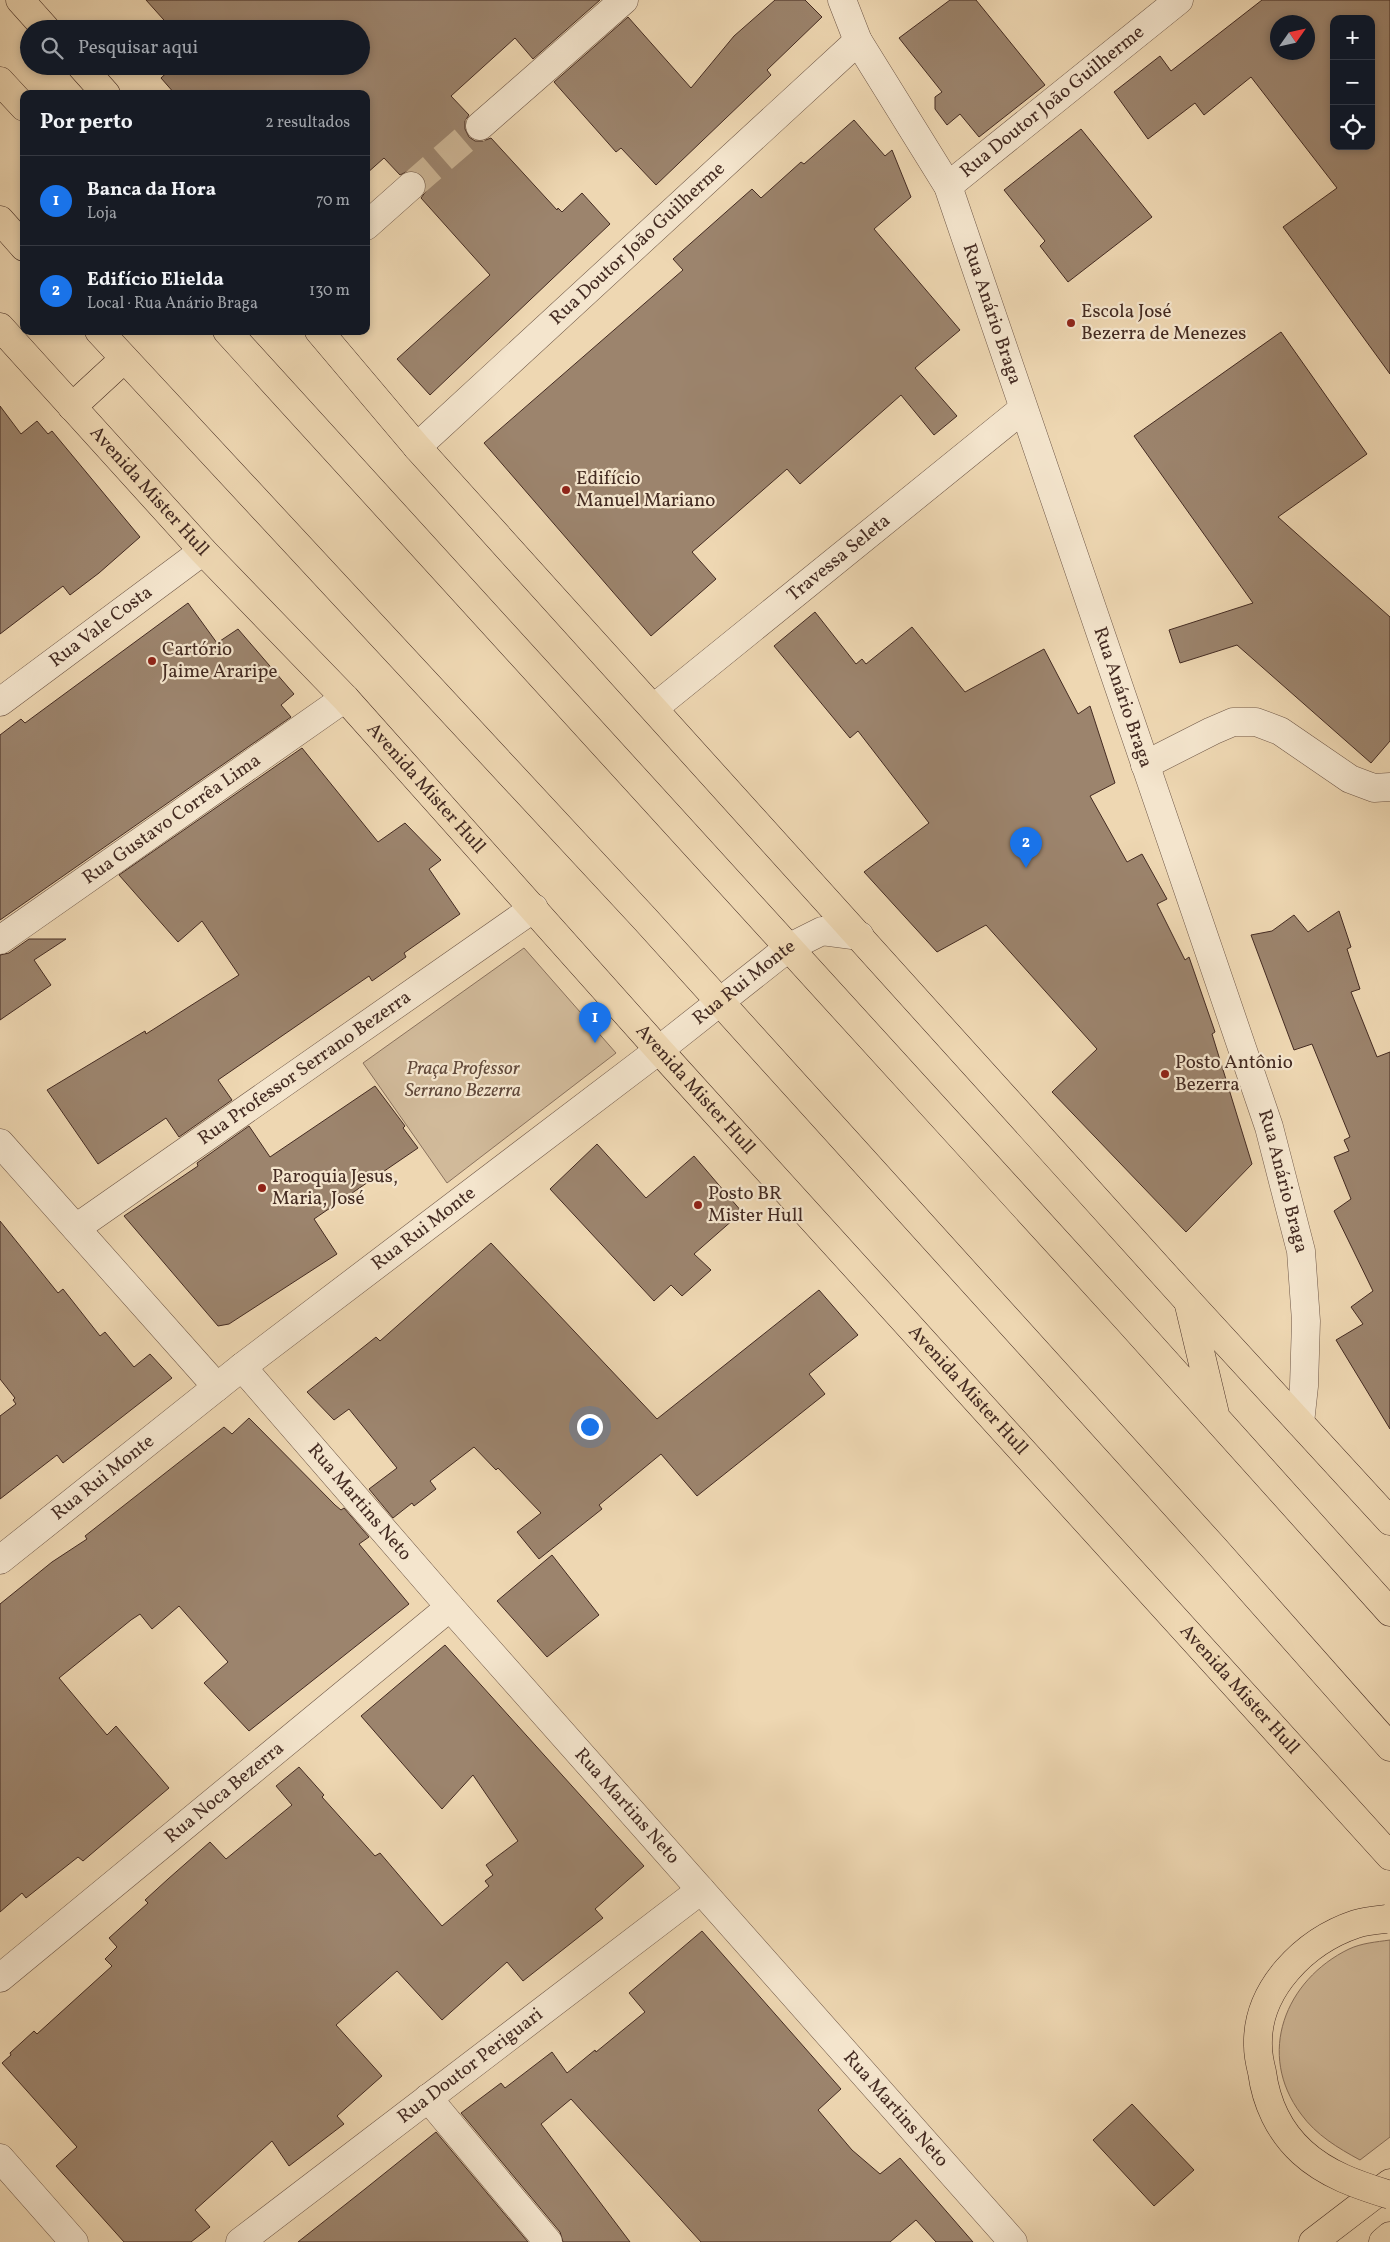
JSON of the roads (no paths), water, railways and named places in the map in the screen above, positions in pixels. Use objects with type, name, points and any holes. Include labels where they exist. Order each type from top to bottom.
[{"type":"main road","points":[[20,0],[38,20]]},
{"type":"main road","points":[[89,75],[102,90]]},
{"type":"main road","points":[[0,81],[20,103]]},
{"type":"main road","points":[[0,220],[20,242]]},
{"type":"main road","name":"Avenida Mister Hull","points":[[0,327],[204,551],[345,698],[659,1050],[1390,1856]]},
{"type":"main road","points":[[103,335],[719,1001],[1207,1540],[1390,1747]]},
{"type":"main road","points":[[231,335],[1216,1418],[1390,1612]]},
{"type":"main road","points":[[322,335],[417,447],[1188,1301],[1300,1424],[1386,1509]]},
{"type":"main road","points":[[72,407],[124,359]]},
{"type":"main road","points":[[1188,1301],[1216,1418]]},
{"type":"main road","points":[[1388,1919],[1357,1923],[1328,1937],[1298,1959],[1273,1986],[1260,2021],[1258,2046],[1270,2107],[1285,2132],[1302,2152],[1350,2183],[1390,2195]]},
{"type":"main road","points":[[1315,2241],[1390,2183]]},
{"type":"main road","points":[[1383,2242],[1390,2236]]},
{"type":"street","points":[[480,126],[624,0]]},
{"type":"street","name":"Rua Anário Braga","points":[[842,0],[858,41],[948,186],[1269,1127],[1301,1251],[1306,1321],[1304,1386],[1300,1424]]},
{"type":"street","name":"Rua Doutor João Guilherme","points":[[948,186],[1179,0]]},
{"type":"street","name":"Rua Doutor João Guilherme","points":[[417,447],[858,41]]},
{"type":"street","points":[[370,222],[411,186]]},
{"type":"street","name":"Travessa Seleta","points":[[654,708],[1023,408]]},
{"type":"street","name":"Rua Vale Costa","points":[[0,702],[204,551]]},
{"type":"street","name":"Rua Gustavo Corrêa Lima","points":[[0,940],[345,698]]},
{"type":"street","points":[[1145,765],[1233,722],[1256,722],[1280,731],[1350,779],[1374,788],[1390,787]]},
{"type":"street","name":"Rua Professor Serrano Bezerra","points":[[76,1228],[534,908]]},
{"type":"street","name":"Rua Rui Monte","points":[[0,1560],[242,1367],[659,1050],[788,948],[822,931],[860,936]]},
{"type":"street","points":[[0,1143],[217,1387]]},
{"type":"street","name":"Rua Martins Neto","points":[[242,1367],[450,1607],[1013,2242]]},
{"type":"street","name":"Rua Noca Bezerra","points":[[0,1978],[450,1607]]},
{"type":"street","name":"Rua Doutor Periguari","points":[[242,2241],[701,1890]]},
{"type":"street","points":[[428,2098],[548,2242]]},
{"type":"street","points":[[0,2158],[74,2242]]},
{"type":"tunnel","points":[[411,186],[480,126]]},
{"type":"place","name":"Escola José Bezerra de Menezes","points":[[1071,323]]},
{"type":"place","name":"Edifício Manuel Mariano","points":[[566,490]]},
{"type":"place","name":"Cartório Jaime Araripe","points":[[152,661]]},
{"type":"place","name":"Edifício Elielda","points":[[1026,868]]},
{"type":"place","name":"Banca da Hora","points":[[595,1043]]},
{"type":"place","name":"Posto Antônio Bezerra","points":[[1165,1074]]},
{"type":"place","name":"Paroquia Jesus, Maria, José","points":[[262,1188]]},
{"type":"place","name":"Posto BR Mister Hull","points":[[698,1205]]},
{"type":"park label","name":"Praça Professor Serrano Bezerra","points":[[463,1080]]}]
